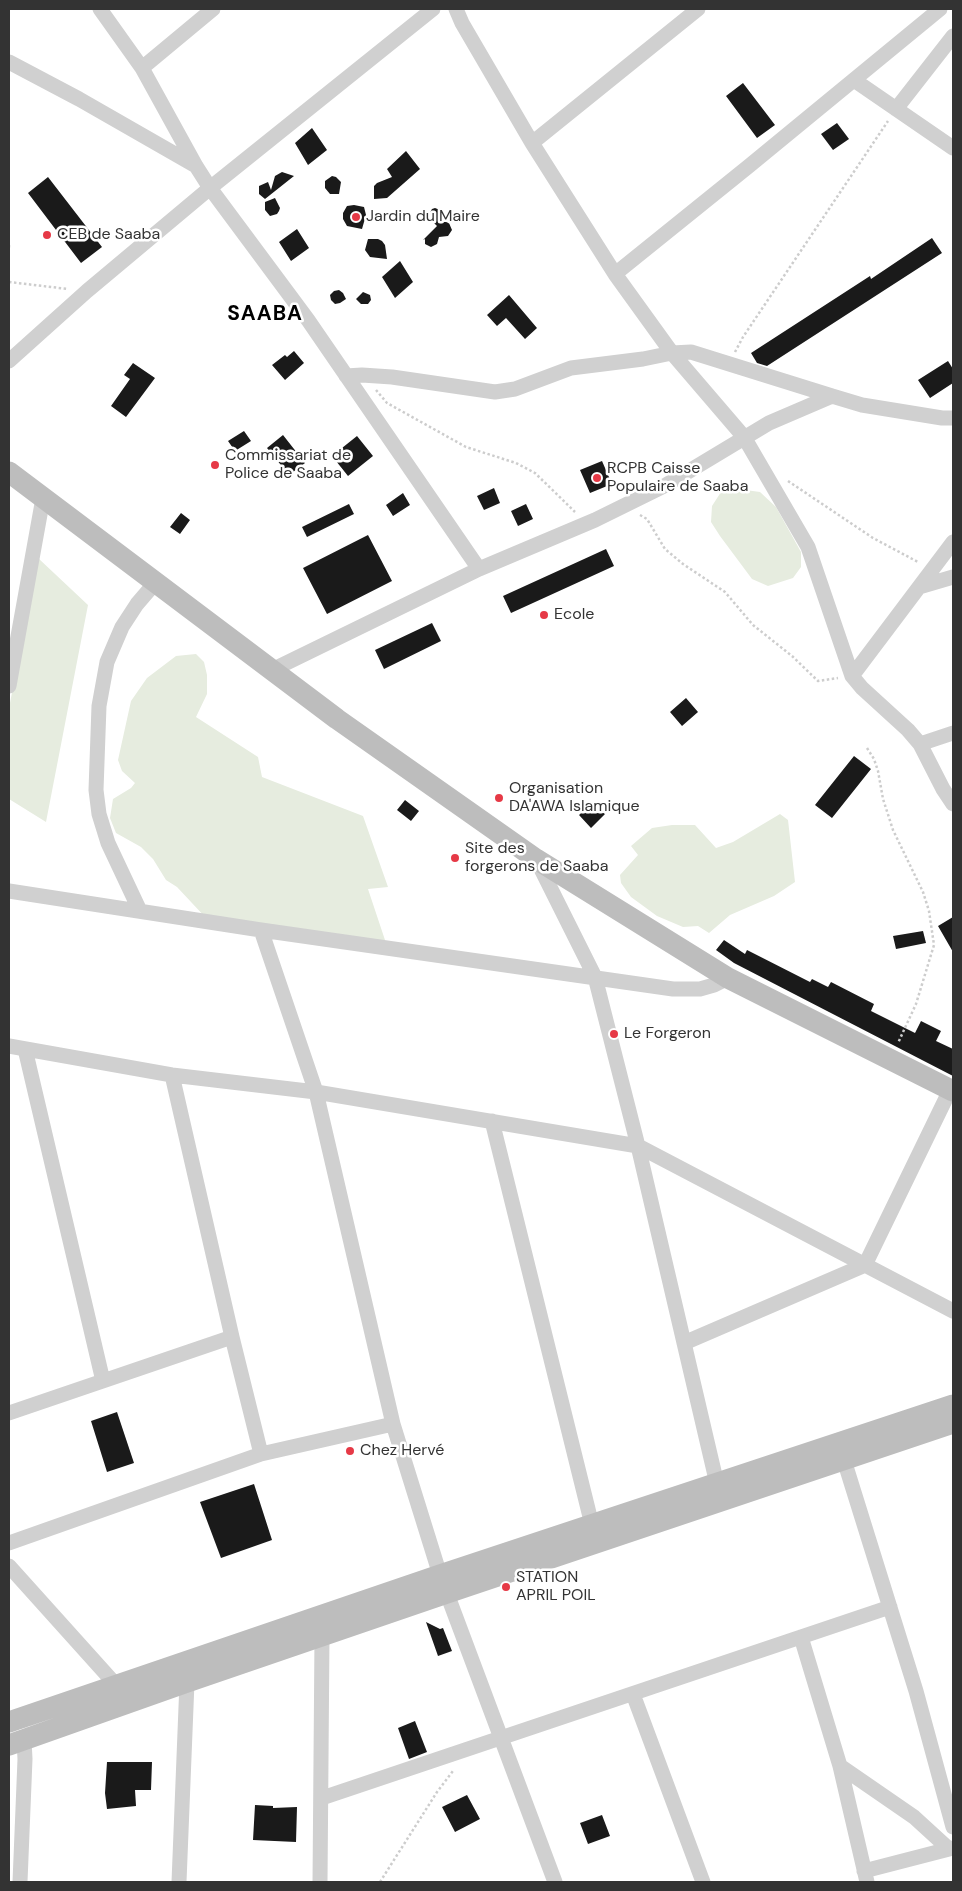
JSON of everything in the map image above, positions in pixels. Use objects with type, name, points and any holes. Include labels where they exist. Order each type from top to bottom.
[{"type":"street","points":[[100,9],[142,68],[210,188],[308,320],[479,569]]},
{"type":"street","points":[[142,68],[213,9]]},
{"type":"street","points":[[9,361],[87,291],[210,188],[433,9]]},
{"type":"street","points":[[456,9],[462,23],[532,143],[615,274],[672,353],[744,437],[808,547],[852,676],[920,744],[943,789],[953,804]]},
{"type":"street","points":[[532,143],[698,9]]},
{"type":"street","points":[[615,274],[940,9]]},
{"type":"street","points":[[896,109],[953,36]]},
{"type":"street","points":[[9,62],[80,99],[196,166]]},
{"type":"street","points":[[854,80],[953,148]]},
{"type":"street","points":[[346,376],[362,374],[496,392],[516,389],[571,368],[643,360],[672,353],[691,352],[862,405],[942,418],[953,418]]},
{"type":"street","points":[[272,670],[479,569],[594,520],[666,485],[769,423],[832,396]]},
{"type":"street","points":[[9,472],[337,719],[536,859],[728,978],[952,1090],[865,1265],[684,1343]]},
{"type":"street","points":[[9,686],[43,498]]},
{"type":"street","points":[[852,676],[953,542]]},
{"type":"street","points":[[920,586],[953,577]]},
{"type":"street","points":[[140,911],[108,843],[99,814],[96,790],[99,706],[107,662],[122,627],[137,604],[155,583]]},
{"type":"street","points":[[920,744],[953,733]]},
{"type":"street","points":[[536,859],[595,978],[638,1146],[717,1484]]},
{"type":"street","points":[[9,891],[261,930],[673,989],[700,989],[728,978]]},
{"type":"street","points":[[261,930],[316,1092],[393,1424],[444,1584],[552,1882]]},
{"type":"street","points":[[9,1046],[172,1075],[316,1092],[638,1146],[953,1310]]},
{"type":"street","points":[[25,1049],[103,1381]]},
{"type":"street","points":[[172,1075],[261,1454]]},
{"type":"street","points":[[492,1121],[592,1525]]},
{"type":"street","points":[[9,1413],[232,1337]]},
{"type":"street","points":[[20,1882],[15,1837],[25,1759],[16,1743],[322,1636],[444,1584],[592,1525],[953,1405]]},
{"type":"street","points":[[9,1722],[116,1684],[844,1460],[953,1423]]},
{"type":"street","points":[[9,1543],[261,1454],[393,1424]]},
{"type":"street","points":[[844,1460],[916,1691],[953,1826]]},
{"type":"street","points":[[9,1566],[116,1684]]},
{"type":"street","points":[[322,1798],[890,1607]]},
{"type":"street","points":[[320,1882],[322,1636]]},
{"type":"street","points":[[801,1637],[840,1766],[865,1877],[951,1849]]},
{"type":"street","points":[[179,1882],[188,1682]]},
{"type":"street","points":[[633,1694],[703,1882]]},
{"type":"street","points":[[840,1766],[914,1817],[951,1849]]},
{"type":"path","points":[[729,363],[743,337],[896,109]]},
{"type":"path","points":[[9,282],[87,291]]},
{"type":"path","points":[[362,374],[387,402],[466,448],[516,463],[535,473],[582,518],[594,520]]},
{"type":"path","points":[[788,481],[873,538],[933,569]]},
{"type":"path","points":[[638,514],[647,519],[665,549],[683,564],[725,592],[753,625],[792,656],[818,681],[852,676]]},
{"type":"path","points":[[866,748],[874,759],[878,771],[883,799],[893,830],[923,892],[929,911],[934,945],[916,1004],[890,1060]]},
{"type":"path","points":[[380,1882],[437,1792],[470,1748]]},
{"type":"shaded area","points":[[731,488],[760,492],[776,507],[801,552],[801,567],[793,578],[768,586],[752,579],[720,536],[711,522],[712,506],[721,492]]},
{"type":"shaded area","points":[[38,558],[88,605],[46,822],[9,799],[9,708]]},
{"type":"shaded area","points":[[196,654],[204,662],[207,675],[207,694],[196,717],[258,757],[262,777],[363,816],[388,887],[368,889],[387,946],[206,918],[177,887],[166,880],[153,859],[141,847],[116,833],[110,818],[113,799],[131,788],[135,783],[122,771],[118,760],[131,701],[147,678],[176,656]]},
{"type":"shaded area","points":[[780,814],[788,820],[795,882],[774,896],[730,915],[709,933],[698,926],[683,927],[657,916],[631,897],[621,883],[620,875],[638,855],[631,846],[652,828],[672,825],[695,825],[716,848],[733,842]]},
{"type":"building","points":[[743,83],[775,125],[757,138],[726,96]]},
{"type":"building","points":[[837,123],[849,139],[833,150],[821,134]]},
{"type":"building","points":[[312,128],[327,150],[308,165],[295,143]]},
{"type":"building","points":[[406,151],[420,169],[387,198],[374,199],[374,186],[392,177],[387,169]]},
{"type":"building","points":[[282,172],[294,176],[265,199],[259,194],[259,186],[268,182],[271,190],[275,176]]},
{"type":"building","points":[[332,176],[341,182],[339,194],[330,194],[325,188],[325,181]]},
{"type":"building","points":[[48,177],[102,247],[81,263],[28,193]]},
{"type":"building","points":[[275,198],[280,208],[277,214],[270,216],[265,210],[265,202]]},
{"type":"building","points":[[347,206],[364,207],[366,215],[362,229],[347,226],[343,219],[343,213]]},
{"type":"building","points":[[432,209],[440,210],[442,221],[444,219],[443,221],[449,223],[452,230],[448,236],[439,237],[437,244],[431,247],[425,244],[425,239],[423,240],[437,226],[429,218]]},
{"type":"building","points":[[297,229],[309,248],[291,261],[279,242]]},
{"type":"building","points":[[932,238],[942,253],[767,366],[757,363],[751,353],[870,276],[871,279]]},
{"type":"building","points":[[368,239],[382,241],[385,245],[387,259],[370,257],[365,250]]},
{"type":"building","points":[[400,261],[413,282],[395,298],[382,277]]},
{"type":"building","points":[[339,290],[346,299],[335,304],[331,300],[330,295],[334,291]]},
{"type":"building","points":[[363,292],[370,295],[371,300],[368,304],[361,304],[356,299]]},
{"type":"building","points":[[509,295],[537,328],[525,339],[506,318],[497,326],[487,315]]},
{"type":"building","points":[[294,351],[304,363],[285,380],[272,365]]},
{"type":"building","points":[[948,361],[953,369],[953,383],[930,398],[918,380]]},
{"type":"building","points":[[133,363],[155,378],[126,417],[111,406],[130,379],[124,375]]},
{"type":"building","points":[[244,431],[251,441],[235,451],[228,441]]},
{"type":"building","points":[[283,435],[305,463],[289,475],[267,448]]},
{"type":"building","points":[[357,436],[373,456],[348,476],[332,456]]},
{"type":"building","points":[[602,461],[612,484],[590,493],[580,470]]},
{"type":"building","points":[[494,488],[500,503],[484,510],[477,496]]},
{"type":"building","points":[[403,493],[410,505],[393,516],[386,505]]},
{"type":"building","points":[[349,504],[354,514],[307,537],[302,527]]},
{"type":"building","points":[[526,504],[533,519],[518,526],[511,511]]},
{"type":"building","points":[[181,513],[190,520],[180,534],[170,527]]},
{"type":"building","points":[[368,535],[392,581],[327,614],[303,568]]},
{"type":"building","points":[[606,549],[614,566],[511,613],[503,596]]},
{"type":"building","points":[[432,623],[441,641],[384,669],[375,650]]},
{"type":"building","points":[[686,698],[698,712],[682,726],[670,712]]},
{"type":"building","points":[[854,756],[871,769],[832,818],[815,805]]},
{"type":"building","points":[[405,800],[419,811],[411,821],[397,810]]},
{"type":"building","points":[[593,802],[605,814],[591,828],[579,815]]},
{"type":"building","points":[[953,917],[953,952],[938,926]]},
{"type":"building","points":[[923,931],[926,943],[896,949],[893,936]]},
{"type":"building","points":[[724,940],[745,954],[747,950],[810,982],[812,979],[828,987],[831,982],[874,1004],[871,1011],[915,1033],[921,1021],[941,1031],[936,1041],[953,1049],[953,1076],[734,963],[716,950]]},
{"type":"building","points":[[117,1412],[134,1463],[107,1472],[91,1421]]},
{"type":"building","points":[[254,1484],[272,1540],[221,1558],[200,1502]]},
{"type":"building","points":[[426,1622],[440,1629],[443,1628],[452,1651],[438,1656]]},
{"type":"building","points":[[415,1721],[427,1752],[409,1759],[398,1728]]},
{"type":"building","points":[[107,1762],[152,1762],[151,1790],[135,1790],[136,1806],[107,1809],[105,1793]]},
{"type":"building","points":[[467,1795],[480,1819],[455,1832],[442,1807]]},
{"type":"building","points":[[255,1805],[273,1806],[273,1808],[297,1807],[296,1842],[253,1840]]},
{"type":"building","points":[[602,1815],[610,1836],[588,1844],[580,1823]]},
{"type":"place","name":"Jardin du Maire","points":[[356,217]]},
{"type":"place","name":"CEB de Saaba","points":[[47,235]]},
{"type":"place","name":"Commissariat de Police de Saaba","points":[[215,465]]},
{"type":"place","name":"RCPB Caisse Populaire de Saaba","points":[[597,478]]},
{"type":"place","name":"Ecole","points":[[544,615]]},
{"type":"place","name":"Organisation DA'AWA Islamique","points":[[499,798]]},
{"type":"place","name":"Site des forgerons de Saaba","points":[[455,858]]},
{"type":"place","name":"Le Forgeron","points":[[614,1034]]},
{"type":"place","name":"Chez Hervé","points":[[350,1451]]},
{"type":"place","name":"STATION APRIL POIL","points":[[506,1587]]},
{"type":"district","name":"SAABA","points":[[265,314]]}]
